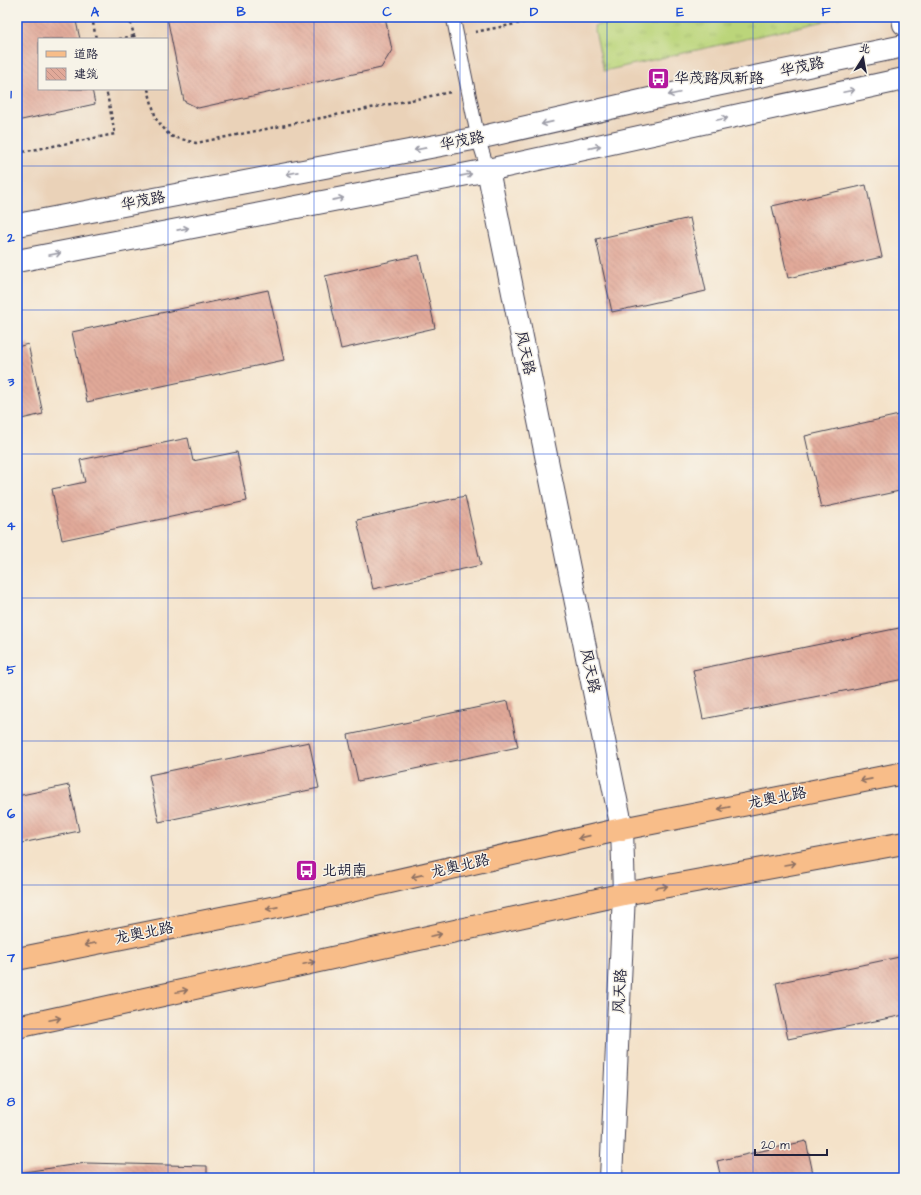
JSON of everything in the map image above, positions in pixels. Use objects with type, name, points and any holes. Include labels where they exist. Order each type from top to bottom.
[{"type":"main road","name":"龙奥北路","points":[[17,959],[311,900],[622,829],[904,773]]},
{"type":"main road","points":[[17,1027],[624,894],[904,843]]},
{"type":"street","points":[[903,17],[904,24]]},
{"type":"street","name":"华茂路","points":[[17,225],[478,138],[663,96],[904,46]]},
{"type":"street","points":[[17,261],[488,170],[904,79]]},
{"type":"street","name":"风天路","points":[[488,170],[622,829],[624,894],[611,1178]]},
{"type":"lane","points":[[453,17],[478,138],[488,170]]},
{"type":"path","points":[[92,17],[96,38]]},
{"type":"path","points":[[129,17],[135,37]]},
{"type":"path","points":[[457,35],[551,17]]},
{"type":"path","points":[[148,90],[156,119],[170,136],[196,143],[469,89]]},
{"type":"path","points":[[17,153],[115,134],[106,90]]},
{"type":"shaded area","points":[[17,17],[904,17],[904,68],[17,272]]},
{"type":"green space","points":[[634,17],[843,17],[604,71],[594,26]]},
{"type":"building","points":[[17,17],[75,17],[80,38],[38,38],[38,90],[92,90],[95,104],[17,121]]},
{"type":"building","points":[[167,17],[385,17],[392,50],[381,68],[198,108],[184,101]]},
{"type":"building","points":[[866,185],[882,257],[788,278],[772,206]]},
{"type":"building","points":[[690,218],[706,291],[612,312],[596,239]]},
{"type":"building","points":[[419,255],[435,328],[341,349],[325,276]]},
{"type":"building","points":[[268,290],[284,360],[87,402],[72,332]]},
{"type":"building","points":[[28,344],[43,414],[17,420],[17,347]]},
{"type":"building","points":[[899,415],[904,438],[904,490],[821,508],[805,436]]},
{"type":"building","points":[[188,438],[193,461],[237,452],[247,501],[62,540],[52,489],[85,482],[80,460]]},
{"type":"building","points":[[465,496],[481,565],[373,589],[357,520]]},
{"type":"building","points":[[17,618],[21,634],[17,634]]},
{"type":"building","points":[[904,627],[904,679],[703,719],[693,670]]},
{"type":"building","points":[[508,701],[518,747],[358,781],[348,735]]},
{"type":"building","points":[[309,742],[319,788],[159,822],[149,775]]},
{"type":"building","points":[[69,785],[79,831],[17,844],[17,796]]},
{"type":"building","points":[[904,956],[904,1015],[788,1039],[776,983]]},
{"type":"building","points":[[806,1141],[814,1178],[721,1178],[717,1161]]},
{"type":"building","points":[[86,1163],[207,1166],[207,1178],[17,1178],[17,1173]]},
{"type":"building","points":[[274,1175],[305,1177],[305,1178],[274,1178]]},
{"type":"place","name":"华茂路凤新路","points":[[659,78]]},
{"type":"place","name":"北胡南","points":[[307,870]]}]
